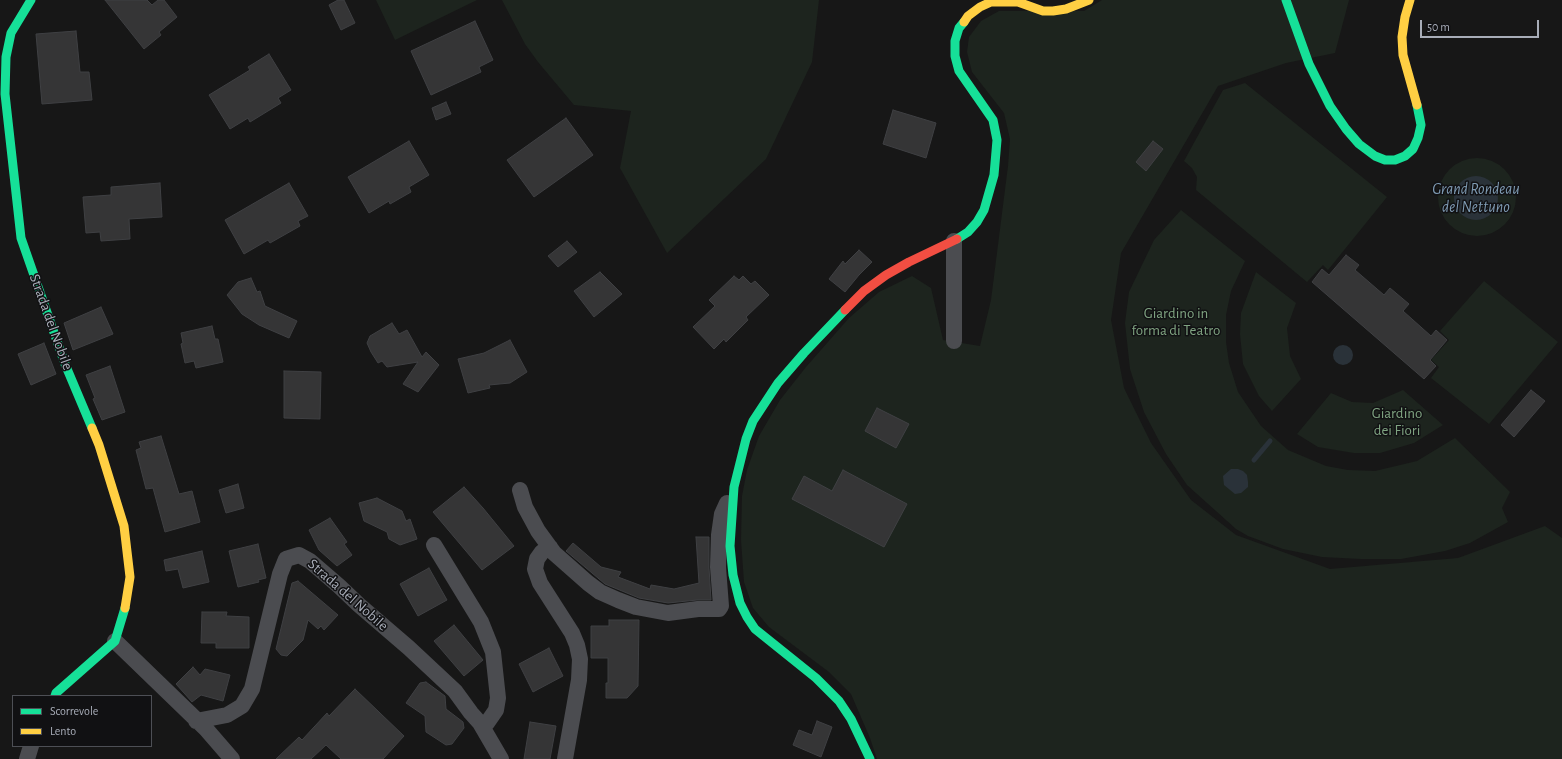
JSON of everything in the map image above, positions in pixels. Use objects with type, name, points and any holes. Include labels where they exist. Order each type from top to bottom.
[{"type":"street","name":"Strada del Nobile","points":[[31,0],[5,36],[6,57],[3,82],[21,238],[66,364],[99,444],[124,526],[130,578],[124,613],[115,641]]},
{"type":"street","points":[[870,759],[851,719],[839,701],[816,678],[760,632],[747,617],[740,602],[733,575],[730,546],[734,487],[742,450],[753,421],[778,383],[804,353],[864,291],[908,262],[954,242],[968,232],[977,222],[984,210],[994,176],[997,140],[993,120],[959,71],[955,56],[955,41],[959,28],[968,16],[991,2],[1018,2],[1043,11],[1053,11],[1066,9],[1089,0]]},
{"type":"street","points":[[1286,0],[1309,64],[1330,106],[1346,129],[1359,144],[1375,156],[1385,160],[1395,160],[1405,156],[1413,149],[1421,126],[1420,110],[1410,83],[1403,55],[1402,37],[1410,0]]},
{"type":"street","points":[[954,242],[954,341]]},
{"type":"street","points":[[520,490],[525,507],[538,531],[554,553],[588,583],[600,592],[636,607],[668,613],[698,609],[719,609],[722,602],[718,567],[719,535],[722,514],[734,487]]},
{"type":"street","points":[[434,545],[481,622],[493,652],[498,698],[496,710],[487,723],[480,724]]},
{"type":"street","points":[[550,547],[542,552],[537,560],[535,569],[540,584],[572,633],[577,645],[580,659],[579,680],[566,759]]},
{"type":"street","name":"Strada del Nobile","points":[[196,721],[227,715],[242,706],[252,689],[280,574],[286,559],[299,555],[310,561],[339,586],[455,691],[480,724],[501,759]]},
{"type":"street","points":[[55,695],[115,641],[232,759]]},
{"type":"street","points":[[28,759],[31,747]]},
{"type":"green space","points":[[376,0],[477,0],[395,40]]},
{"type":"green space","points":[[502,0],[819,0],[812,62],[766,159],[667,253],[620,168],[631,111],[574,105],[525,44]]},
{"type":"green space","points":[[1102,0],[1349,0],[1335,53],[1286,63],[1218,86],[1121,253],[1111,320],[1124,388],[1151,443],[1191,500],[1236,535],[1330,569],[1458,558],[1545,526],[1562,538],[1562,759],[877,759],[870,738],[851,694],[829,672],[769,627],[753,608],[744,582],[741,540],[742,496],[747,470],[759,436],[780,400],[806,367],[849,318],[879,292],[912,276],[931,288],[943,340],[980,346],[991,300],[1010,139],[1004,113],[972,72],[967,52],[969,37],[981,21],[999,11],[1084,11]]},
{"type":"green space","points":[[1245,83],[1387,197],[1328,270],[1323,265],[1307,282],[1196,190],[1197,177],[1192,168],[1184,161],[1223,90]]},
{"type":"green space","points":[[1477,158],[1492,161],[1505,169],[1513,182],[1516,197],[1513,212],[1505,225],[1492,233],[1477,236],[1462,233],[1449,225],[1441,212],[1438,197],[1441,182],[1449,169],[1462,161]]},
{"type":"green space","name":"Giardino in forma di Teatro","points":[[1181,210],[1245,261],[1231,291],[1226,315],[1226,342],[1229,363],[1238,392],[1261,426],[1288,450],[1326,466],[1348,470],[1375,471],[1417,461],[1455,438],[1510,492],[1502,508],[1508,522],[1470,543],[1445,551],[1401,559],[1322,557],[1283,549],[1248,536],[1236,529],[1187,485],[1166,454],[1144,412],[1130,369],[1125,323],[1129,292],[1154,240]]},
{"type":"green space","points":[[1256,272],[1296,303],[1287,328],[1290,356],[1301,379],[1272,411],[1259,396],[1243,364],[1240,334],[1241,313]]},
{"type":"green space","points":[[1484,281],[1558,342],[1489,424],[1431,378],[1439,367],[1431,360],[1449,340],[1440,331]]},
{"type":"green space","name":"Giardino dei Fiori","points":[[1403,390],[1443,425],[1414,443],[1380,453],[1354,453],[1318,447],[1297,434],[1331,393],[1352,402],[1373,403]]},
{"type":"water","name":"Grand Rondeau del Nettuno","points":[[1476,176],[1488,180],[1494,186],[1498,198],[1494,210],[1488,216],[1476,220],[1464,216],[1458,210],[1454,198],[1458,186],[1464,180]]},
{"type":"water","points":[[1343,345],[1350,348],[1353,355],[1350,362],[1343,365],[1336,362],[1333,355],[1336,348]]},
{"type":"water","points":[[1231,469],[1238,469],[1247,475],[1248,487],[1241,493],[1235,494],[1224,485],[1223,476]]},
{"type":"building","points":[[105,0],[147,0],[152,5],[158,0],[164,0],[177,17],[159,32],[161,35],[144,49]]},
{"type":"building","points":[[338,0],[344,0],[355,23],[341,30],[329,5]]},
{"type":"building","points":[[475,21],[493,60],[479,67],[481,72],[431,95],[411,51]]},
{"type":"building","points":[[76,31],[80,72],[89,72],[92,100],[42,104],[36,34]]},
{"type":"building","points":[[269,54],[291,90],[278,98],[281,103],[250,122],[248,118],[230,129],[209,95],[250,70],[248,67]]},
{"type":"building","points":[[446,102],[451,114],[436,120],[432,108]]},
{"type":"building","points":[[893,110],[936,123],[926,158],[883,144]]},
{"type":"building","points":[[566,118],[593,155],[534,197],[507,160]]},
{"type":"building","points":[[409,141],[429,175],[409,187],[411,192],[390,204],[389,201],[369,213],[348,177]]},
{"type":"building","points":[[1153,141],[1163,149],[1146,171],[1136,162]]},
{"type":"building","points":[[160,183],[162,217],[129,219],[130,239],[101,241],[100,232],[86,233],[83,197],[111,195],[111,187]]},
{"type":"building","points":[[289,183],[308,216],[298,221],[300,226],[270,243],[268,240],[244,254],[225,220]]},
{"type":"building","points":[[567,241],[577,252],[558,267],[548,256]]},
{"type":"building","points":[[859,250],[872,262],[845,292],[829,279],[843,261],[845,264]]},
{"type":"building","points":[[1346,255],[1359,265],[1355,270],[1384,295],[1390,288],[1409,304],[1403,311],[1431,336],[1436,330],[1447,340],[1430,360],[1436,366],[1424,379],[1312,282],[1322,269],[1329,275]]},
{"type":"building","points":[[600,272],[622,294],[594,317],[574,291]]},
{"type":"building","points":[[734,276],[739,280],[743,276],[751,284],[755,281],[769,295],[746,317],[748,320],[726,342],[724,339],[714,349],[693,327],[715,306],[709,300]]},
{"type":"building","points":[[251,278],[257,292],[260,291],[265,306],[297,321],[289,338],[259,325],[242,314],[227,295],[238,282]]},
{"type":"building","points":[[101,307],[113,334],[73,350],[64,323]]},
{"type":"building","points":[[392,323],[399,334],[407,330],[422,357],[426,352],[439,365],[418,392],[403,384],[418,362],[387,367],[382,361],[378,363],[367,343],[370,336]]},
{"type":"building","points":[[212,326],[215,339],[218,339],[223,362],[196,368],[194,361],[185,363],[181,344],[183,343],[181,333]]},
{"type":"building","points":[[510,340],[527,372],[510,383],[489,385],[490,388],[468,393],[458,359],[484,353]]},
{"type":"building","points":[[44,343],[56,374],[31,385],[18,354]]},
{"type":"building","points":[[110,366],[125,412],[102,420],[93,399],[95,398],[86,375]]},
{"type":"building","points":[[284,371],[321,372],[320,419],[284,418]]},
{"type":"building","points":[[1531,390],[1545,401],[1514,437],[1501,425]]},
{"type":"building","points":[[877,408],[909,424],[896,448],[865,431]]},
{"type":"building","points":[[161,436],[179,494],[192,491],[200,522],[165,532],[153,488],[146,489],[136,450],[141,448],[139,442]]},
{"type":"building","points":[[843,470],[907,504],[884,547],[792,499],[804,476],[832,491]]},
{"type":"building","points":[[238,484],[244,508],[226,513],[219,490]]},
{"type":"building","points":[[464,487],[514,546],[482,570],[433,512]]},
{"type":"building","points":[[377,498],[402,511],[406,521],[410,519],[417,539],[400,545],[389,539],[387,532],[364,521],[359,503]]},
{"type":"building","points":[[330,518],[347,542],[344,544],[352,555],[337,566],[319,550],[309,530]]},
{"type":"building","points":[[696,537],[709,537],[711,600],[668,603],[639,598],[605,584],[566,551],[573,543],[601,567],[621,572],[618,577],[650,589],[651,585],[674,589],[699,583]]},
{"type":"building","points":[[258,544],[266,578],[258,580],[259,582],[238,587],[229,551]]},
{"type":"building","points":[[202,551],[209,582],[183,588],[178,569],[166,571],[164,560]]},
{"type":"building","points":[[429,568],[447,600],[418,616],[400,584]]},
{"type":"building","points":[[298,581],[338,615],[324,630],[321,626],[318,629],[308,620],[303,640],[287,656],[281,655],[276,649],[292,583]]},
{"type":"building","points":[[202,612],[227,612],[226,616],[249,617],[249,648],[216,648],[216,643],[201,643]]},
{"type":"building","points":[[609,620],[639,620],[638,686],[627,698],[606,698],[606,683],[608,683],[608,658],[591,658],[591,626],[609,626]]},
{"type":"building","points":[[454,625],[483,660],[464,676],[434,641]]},
{"type":"building","points":[[549,648],[563,676],[533,692],[519,664]]},
{"type":"building","points":[[193,667],[200,675],[205,669],[230,675],[223,701],[201,695],[192,702],[176,684]]},
{"type":"building","points":[[426,682],[445,696],[446,709],[463,722],[464,728],[452,744],[446,745],[426,732],[425,716],[406,703],[420,683]]},
{"type":"building","points":[[355,689],[404,736],[383,759],[341,759],[326,745],[311,759],[276,759],[299,737],[302,740],[327,713],[329,716]]},
{"type":"building","points":[[817,721],[832,727],[821,757],[793,745],[799,730],[812,735]]},
{"type":"building","points":[[530,722],[556,726],[550,759],[524,759]]},
{"type":"waterway","points":[[1254,460],[1270,441]]},
{"type":"traffic: fast","points":[[31,0],[11,33],[6,57],[5,94],[21,238],[65,364],[92,428]]},
{"type":"traffic: fast","points":[[1286,0],[1309,64],[1330,106],[1346,129],[1359,144],[1375,156],[1385,160],[1395,160],[1405,156],[1413,149],[1418,138],[1421,125],[1417,105]]},
{"type":"traffic: fast","points":[[957,239],[968,232],[977,222],[984,210],[994,175],[997,140],[993,120],[959,71],[955,56],[955,41],[959,28],[964,22]]},
{"type":"traffic: fast","points":[[845,310],[778,383],[753,421],[746,439],[734,487],[730,546],[733,575],[740,603],[747,617],[755,629],[816,678],[839,701],[851,719],[870,759]]},
{"type":"traffic: fast","points":[[55,695],[115,641],[125,608]]},
{"type":"traffic: slow","points":[[964,22],[968,16],[980,7],[991,2],[1018,2],[1043,11],[1053,11],[1066,9],[1089,0]]},
{"type":"traffic: slow","points":[[1410,0],[1405,17],[1402,37],[1403,55],[1417,105]]},
{"type":"traffic: slow","points":[[92,428],[99,445],[124,526],[130,577],[125,608]]},
{"type":"traffic: jam","points":[[845,310],[864,291],[886,275],[957,239]]}]
